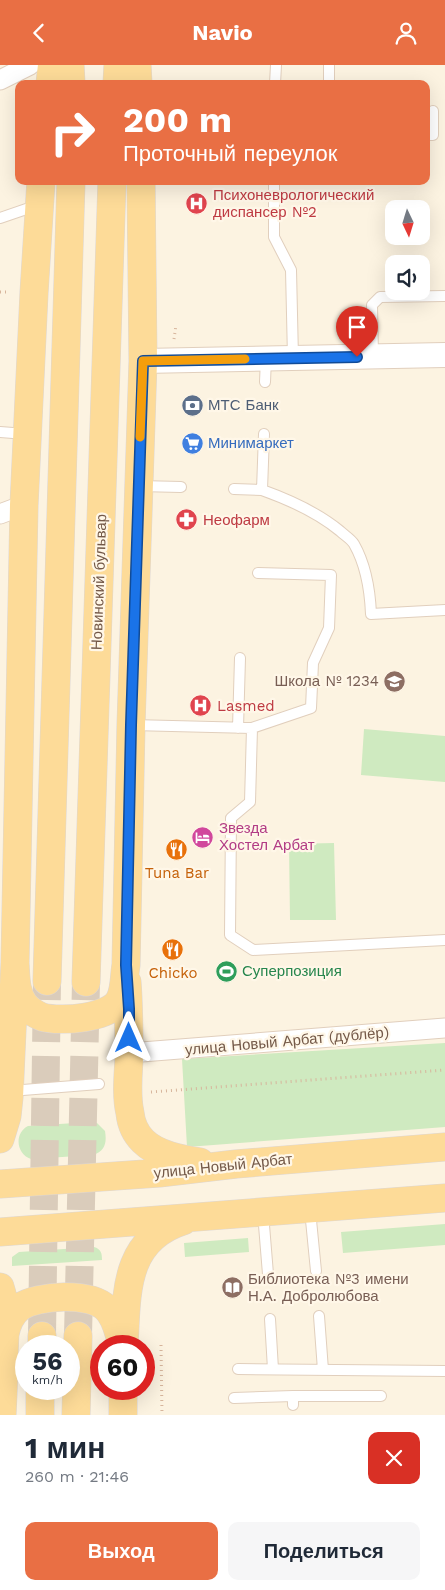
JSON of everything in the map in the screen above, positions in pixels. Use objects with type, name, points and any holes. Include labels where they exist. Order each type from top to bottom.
[{"type":"main road","points":[[50,80],[52,65]]},
{"type":"main road","points":[[70,65],[71,80]]},
{"type":"main road","points":[[117,80],[118,65]]},
{"type":"main road","points":[[137,65],[138,80]]},
{"type":"main road","points":[[47,981],[71,185]]},
{"type":"main road","name":"Новинский бульвар","points":[[86,982],[112,185]]},
{"type":"main road","points":[[141,185],[143,361],[131,725],[126,965],[129,1009],[129,1111],[136,1133],[150,1147],[171,1156],[198,1162],[236,1164]]},
{"type":"main road","points":[[0,1139],[6,1116],[9,1091],[15,963],[12,509],[27,435],[40,193]]},
{"type":"main road","points":[[15,963],[18,991],[25,1005],[41,1016],[54,1019],[98,1015],[115,1006],[122,993],[126,965]]},
{"type":"main road","name":"улица Новый Арбат","points":[[0,1184],[159,1173],[236,1164],[445,1147]]},
{"type":"main road","points":[[0,1232],[445,1198]]},
{"type":"main road","points":[[124,1335],[128,1288],[132,1270],[140,1253],[153,1237],[171,1225],[203,1216]]},
{"type":"main road","points":[[0,1287],[5,1334],[2,1415]]},
{"type":"main road","points":[[5,1334],[10,1318],[26,1304],[48,1298],[72,1298],[92,1300],[106,1307],[111,1313],[119,1335]]},
{"type":"main road","points":[[40,1400],[40,1415]]},
{"type":"main road","points":[[76,1400],[76,1415]]},
{"type":"main road","points":[[123,1400],[123,1415]]},
{"type":"street","points":[[0,80],[30,65]]},
{"type":"street","points":[[143,361],[445,355]]},
{"type":"street","name":"улица Новый Арбат (дублёр)","points":[[129,1053],[445,1028]]},
{"type":"lane","points":[[276,65],[276,80]]},
{"type":"lane","points":[[329,65],[329,80]]},
{"type":"lane","points":[[430,135],[433,135],[433,111]]},
{"type":"lane","points":[[274,185],[274,237],[291,271],[293,358]]},
{"type":"lane","points":[[0,218],[40,193]]},
{"type":"lane","points":[[373,356],[372,305],[380,297],[445,296]]},
{"type":"lane","points":[[265,382],[266,358]]},
{"type":"lane","points":[[0,432],[27,435]]},
{"type":"lane","points":[[262,490],[264,434]]},
{"type":"lane","points":[[138,486],[182,487]]},
{"type":"lane","points":[[234,489],[262,490],[286,498],[325,518],[353,543],[363,565],[370,592],[371,614],[445,611]]},
{"type":"lane","points":[[131,725],[252,728],[311,707],[313,663],[329,628],[331,575],[258,573]]},
{"type":"lane","points":[[238,728],[240,658]]},
{"type":"lane","points":[[252,728],[250,802],[231,818],[230,935],[253,950],[445,940]]},
{"type":"lane","points":[[9,1091],[99,1083]]},
{"type":"lane","points":[[310,1209],[316,1271]]},
{"type":"lane","points":[[263,1212],[268,1274]]},
{"type":"lane","points":[[319,1315],[323,1370]]},
{"type":"lane","points":[[270,1319],[273,1369]]},
{"type":"lane","points":[[238,1369],[445,1371]]},
{"type":"lane","points":[[234,1398],[293,1401],[380,1396]]},
{"type":"path","points":[[0,292],[8,292]]},
{"type":"path","points":[[147,1092],[445,1070]]},
{"type":"path","points":[[160,1345],[162,1415]]},
{"type":"green space","points":[[364,729],[445,736],[445,782],[361,775]]},
{"type":"green space","points":[[334,843],[336,920],[290,920],[289,844]]},
{"type":"green space","points":[[445,1043],[445,1127],[187,1147],[182,1059]]},
{"type":"green space","points":[[97,1123],[105,1131],[106,1135],[103,1149],[93,1155],[31,1159],[22,1153],[19,1143],[20,1133],[28,1126]]},
{"type":"green space","points":[[445,1224],[445,1245],[343,1253],[341,1232]]},
{"type":"green space","points":[[248,1238],[249,1252],[185,1257],[184,1243]]},
{"type":"green space","points":[[94,1247],[101,1252],[102,1260],[12,1266],[12,1257],[19,1252]]},
{"type":"tunnel","points":[[42,1335],[47,981]]},
{"type":"tunnel","points":[[78,1335],[86,982]]},
{"type":"slow traffic","points":[[140,437],[143,361],[245,359]]},
{"type":"place","name":"Психоневрологический диспансер №2","points":[[197,204]]},
{"type":"place","name":"МТС Банк","points":[[192,405]]},
{"type":"place","name":"Минимаркет","points":[[192,443]]},
{"type":"place","name":"Неофарм","points":[[187,520]]},
{"type":"place","name":"Школа № 1234","points":[[395,681]]},
{"type":"place","name":"Lasmed","points":[[201,706]]},
{"type":"place","name":"Звезда Хостел Арбат","points":[[203,837]]},
{"type":"place","name":"Tuna Bar","points":[[177,850]]},
{"type":"place","name":"Chicko","points":[[173,950]]},
{"type":"place","name":"Суперпозиция","points":[[226,971]]},
{"type":"place","name":"Библиотека №3 имени Н.А. Добролюбова","points":[[232,1288]]},
{"type":"route","points":[[129,1038],[126,965],[131,725],[143,361],[357,357]]}]
